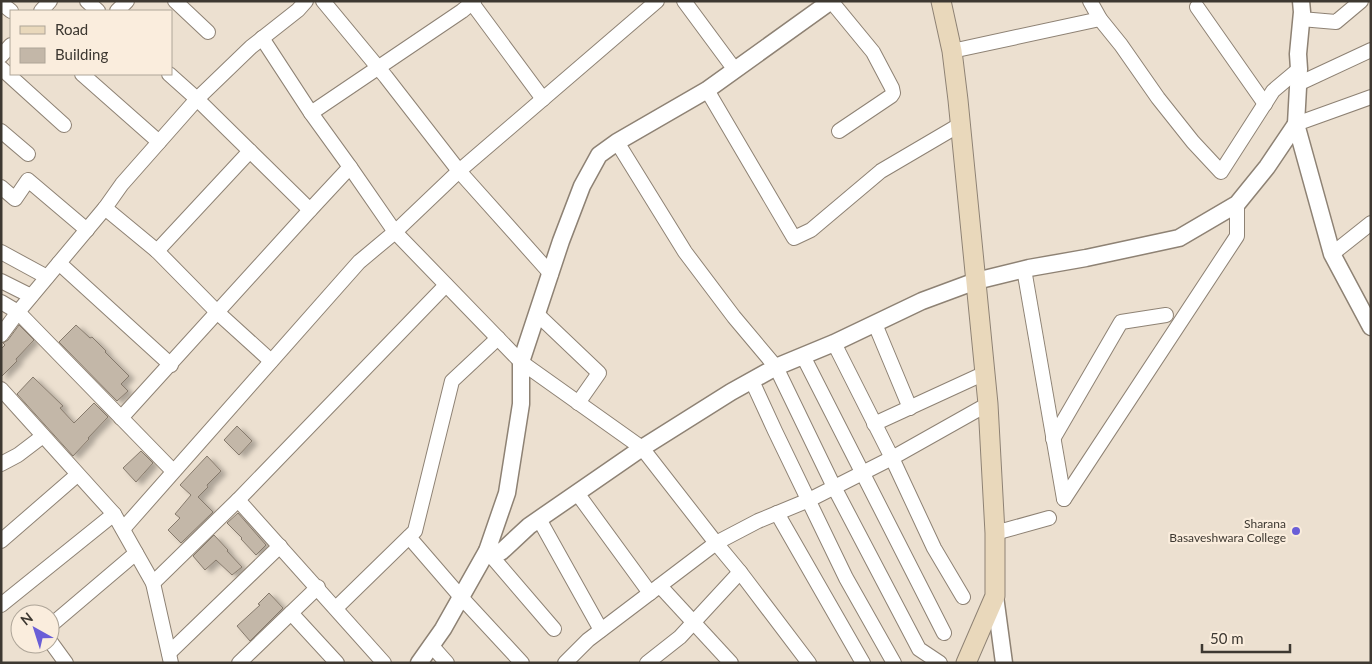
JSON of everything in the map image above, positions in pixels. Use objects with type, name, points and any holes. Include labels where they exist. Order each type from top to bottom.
[{"type":"main road","points":[[941,1],[952,51],[961,124],[988,404],[995,533],[995,596],[966,663]]},
{"type":"street","points":[[87,1],[97,10]]},
{"type":"street","points":[[174,1],[208,32]]},
{"type":"street","points":[[1,335],[105,208],[122,184],[197,99],[251,47],[298,10],[306,1]]},
{"type":"street","points":[[323,1],[378,67],[459,171],[551,274]]},
{"type":"street","points":[[123,529],[359,262],[395,232],[459,171],[657,1]]},
{"type":"street","points":[[684,1],[735,70]]},
{"type":"street","points":[[419,663],[443,628],[487,551],[507,493],[522,404],[521,362],[561,241],[582,186],[599,155],[617,142],[707,90],[831,1],[873,52],[893,93],[839,131]]},
{"type":"street","points":[[1090,1],[1100,19],[1121,45],[1158,98],[1221,172],[1273,91],[1299,77],[1371,50]]},
{"type":"street","points":[[1301,1],[1296,124],[1332,254],[1371,327]]},
{"type":"street","points":[[1301,19],[1336,22],[1361,1]]},
{"type":"street","points":[[311,113],[465,4],[543,99]]},
{"type":"street","points":[[1197,6],[1265,104]]},
{"type":"street","points":[[952,51],[1100,19]]},
{"type":"street","points":[[262,38],[311,113],[395,232],[521,362],[642,448],[809,663]]},
{"type":"street","points":[[1,56],[10,46]]},
{"type":"street","points":[[1,68],[64,125]]},
{"type":"street","points":[[83,75],[159,142]]},
{"type":"street","points":[[170,75],[310,210]]},
{"type":"street","points":[[707,90],[794,238],[811,230],[881,170],[961,124]]},
{"type":"street","points":[[487,551],[501,552],[529,526],[642,448],[731,392],[776,367],[834,343],[922,301],[976,280],[1179,238],[1238,204],[1296,124],[1371,97]]},
{"type":"street","points":[[1,131],[28,154]]},
{"type":"street","points":[[617,142],[685,252],[734,317],[776,367],[834,487],[919,649],[940,663]]},
{"type":"street","points":[[157,251],[250,151]]},
{"type":"street","points":[[121,418],[350,167]]},
{"type":"street","points":[[1,187],[15,199],[28,180],[87,230]]},
{"type":"street","points":[[1024,269],[1064,499],[1237,236],[1238,204]]},
{"type":"street","points":[[105,208],[157,251],[217,312],[271,361]]},
{"type":"street","points":[[1332,254],[1371,223]]},
{"type":"street","points":[[1,252],[47,277]]},
{"type":"street","points":[[59,263],[171,365]]},
{"type":"street","points":[[1,281],[31,296]]},
{"type":"street","points":[[153,583],[238,500],[446,285]]},
{"type":"street","points":[[1,302],[18,312],[173,471]]},
{"type":"street","points":[[537,314],[599,373],[578,403]]},
{"type":"street","points":[[1053,439],[1121,322],[1166,316]]},
{"type":"street","points":[[875,324],[910,408]]},
{"type":"street","points":[[336,608],[414,531],[452,382],[498,338]]},
{"type":"street","points":[[834,343],[892,458],[934,548],[963,597]]},
{"type":"street","points":[[803,356],[944,632]]},
{"type":"street","points":[[874,424],[985,373]]},
{"type":"street","points":[[752,381],[774,431],[810,500],[846,578],[894,663]]},
{"type":"street","points":[[1,389],[114,514],[153,583],[170,658]]},
{"type":"street","points":[[565,663],[588,640],[716,543],[758,521],[810,500],[892,458],[988,404]]},
{"type":"street","points":[[1,464],[18,455],[42,436]]},
{"type":"street","points":[[1,541],[77,474]]},
{"type":"street","points":[[577,493],[655,589],[693,623],[731,663]]},
{"type":"street","points":[[238,500],[318,587],[384,663]]},
{"type":"street","points":[[777,513],[863,663]]},
{"type":"street","points":[[1,605],[114,514]]},
{"type":"street","points":[[995,533],[1049,518]]},
{"type":"street","points":[[539,519],[602,630]]},
{"type":"street","points":[[409,536],[460,596],[522,663]]},
{"type":"street","points":[[170,658],[280,546]]},
{"type":"street","points":[[487,551],[554,629]]},
{"type":"street","points":[[60,618],[136,553]]},
{"type":"street","points":[[651,661],[680,637],[740,572]]},
{"type":"street","points":[[239,663],[318,587]]},
{"type":"street","points":[[995,596],[1004,663]]},
{"type":"street","points":[[291,612],[337,663]]},
{"type":"street","points":[[431,645],[447,663]]},
{"type":"building","points":[[19,325],[34,340],[1,377],[1,349],[5,345],[3,343],[8,340]]},
{"type":"building","points":[[76,325],[90,338],[92,337],[129,376],[121,384],[128,391],[117,401],[59,342]]},
{"type":"building","points":[[33,377],[63,406],[60,408],[74,423],[94,403],[108,417],[73,456],[17,394]]},
{"type":"building","points":[[237,426],[252,441],[239,455],[224,440]]},
{"type":"building","points":[[141,451],[153,463],[136,482],[123,468]]},
{"type":"building","points":[[207,456],[221,471],[198,497],[213,512],[181,543],[168,530],[180,518],[175,514],[191,495],[180,485]]},
{"type":"building","points":[[238,513],[266,545],[256,555],[227,523]]},
{"type":"building","points":[[214,535],[242,567],[232,575],[216,560],[205,570],[193,556]]},
{"type":"building","points":[[269,593],[283,608],[250,641],[237,626],[260,605],[258,604]]},
{"type":"place","name":"Sharana Basaveshwara College","points":[[1296,531]]}]
